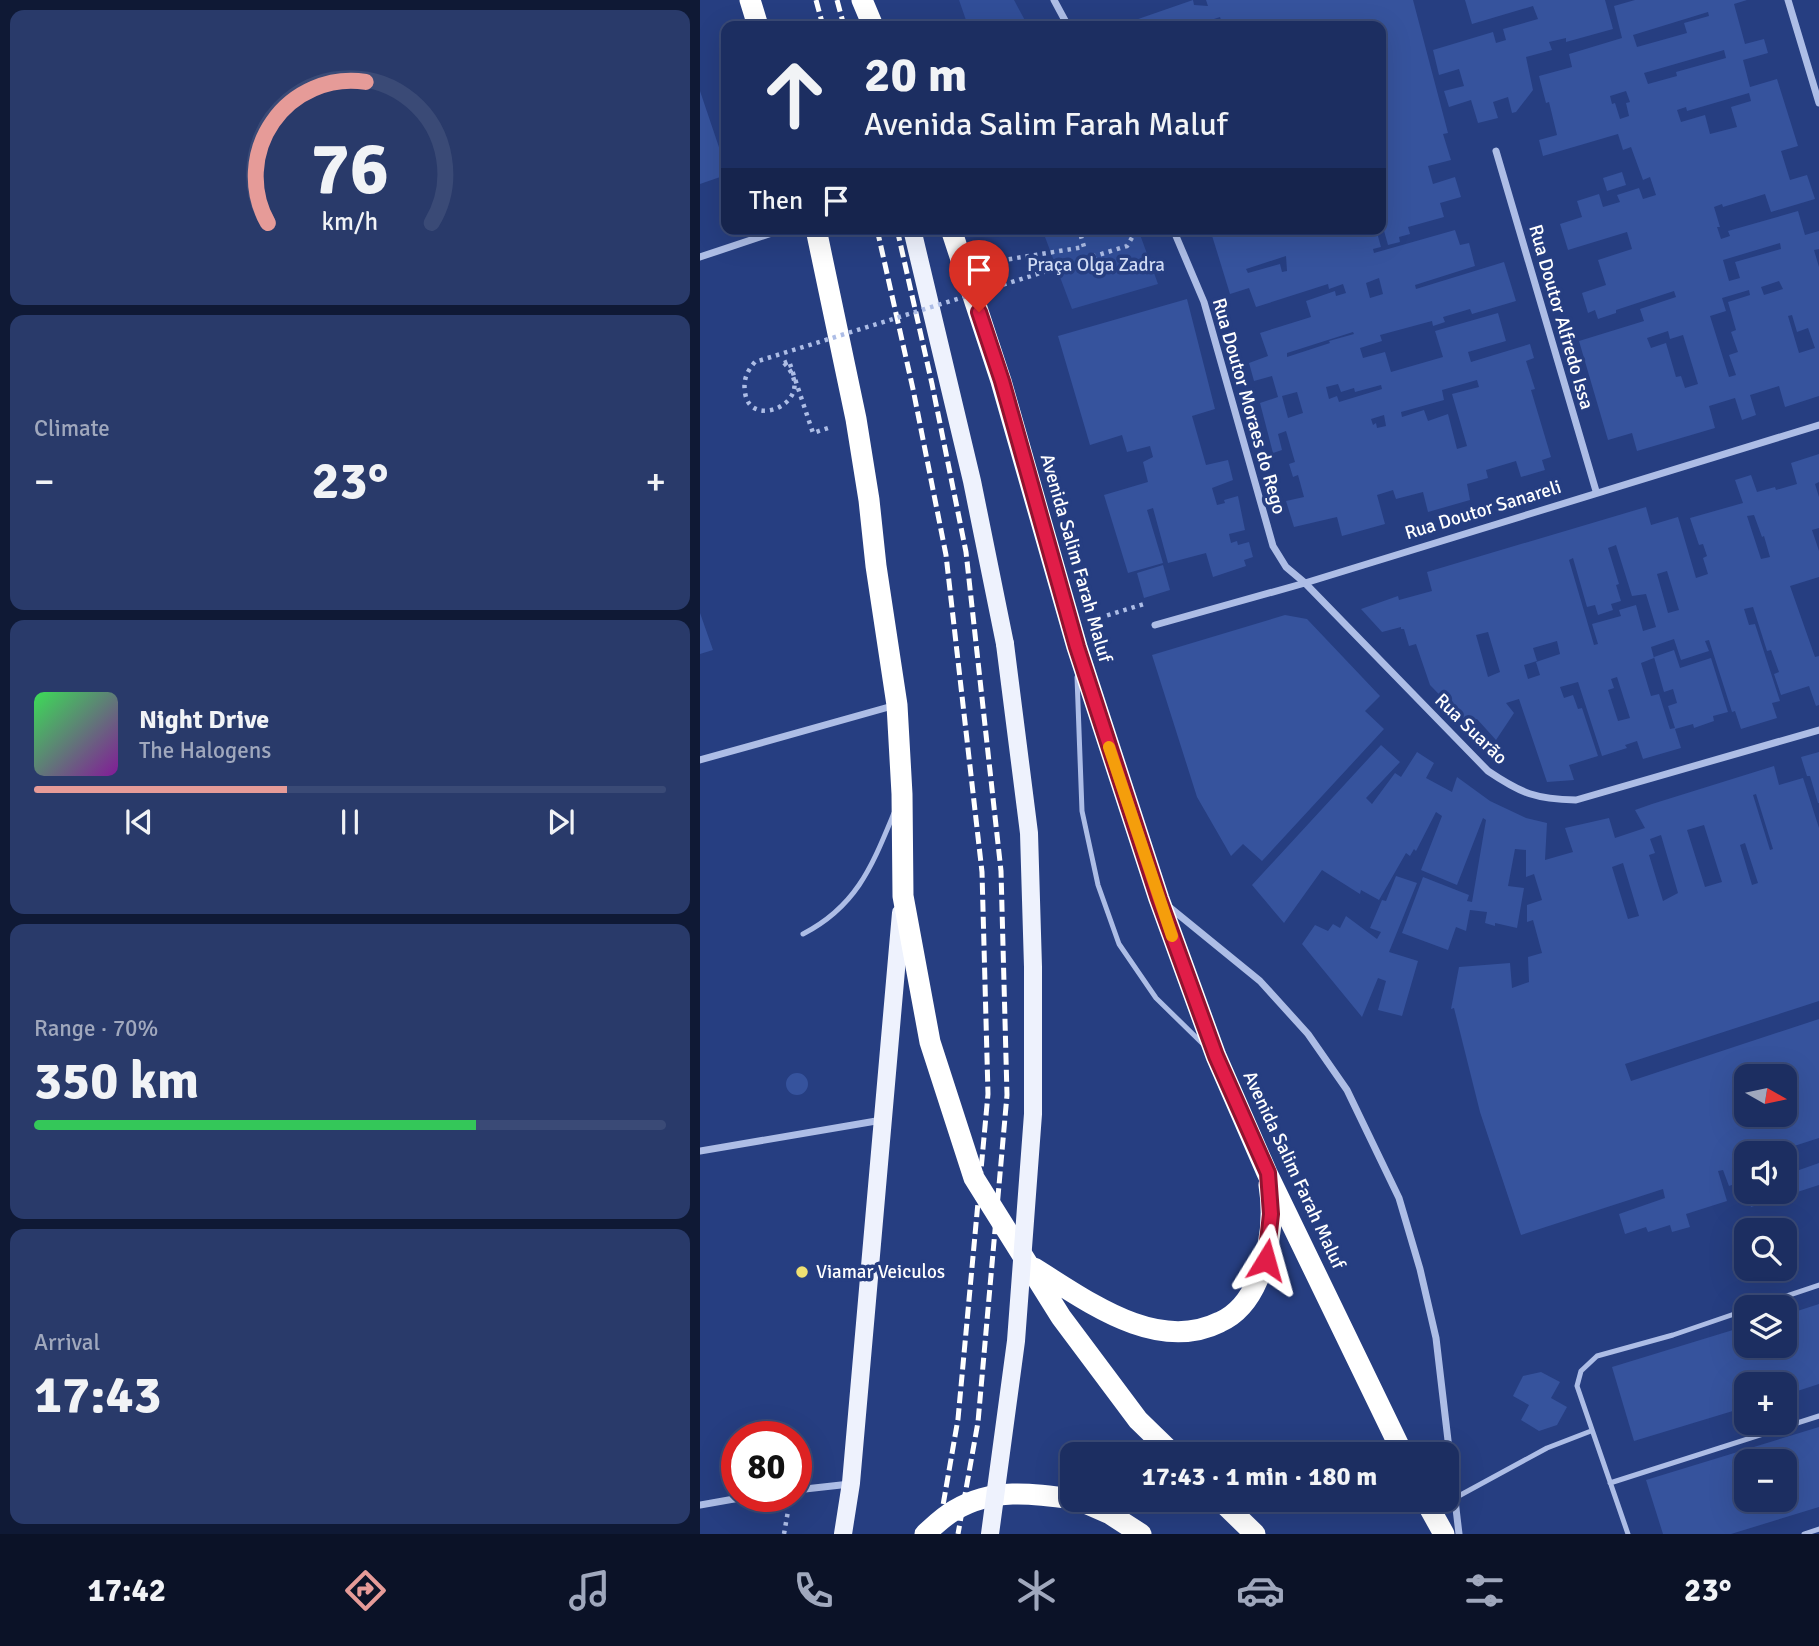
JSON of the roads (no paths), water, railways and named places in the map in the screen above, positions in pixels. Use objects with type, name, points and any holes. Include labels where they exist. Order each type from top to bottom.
[{"type":"highway","points":[[750,0],[756,21]]},
{"type":"highway","points":[[860,0],[870,21]]},
{"type":"highway","points":[[817,235],[856,419],[869,500],[897,705],[902,794],[903,896],[930,1042],[974,1178],[1062,1317],[1138,1420],[1161,1442]]},
{"type":"highway","name":"Avenida Salim Farah Maluf","points":[[953,235],[1002,381],[1077,647],[1159,899],[1216,1056],[1268,1173],[1398,1442]]},
{"type":"highway","points":[[1029,1265],[1110,1313],[1140,1326],[1172,1332],[1203,1331],[1232,1317],[1252,1294],[1266,1260],[1270,1237],[1268,1173]]},
{"type":"highway","points":[[925,1534],[955,1510],[994,1494],[1032,1493],[1060,1497]]},
{"type":"highway","points":[[1105,1512],[1141,1534]]},
{"type":"highway","points":[[1232,1512],[1255,1534]]},
{"type":"highway","points":[[1432,1512],[1444,1534]]},
{"type":"main road","points":[[860,0],[863,21]]},
{"type":"main road","points":[[913,235],[972,481],[1005,644],[1029,833],[1033,1114],[1016,1341],[990,1534]]},
{"type":"main road","points":[[843,1534],[851,1483],[903,896]]},
{"type":"street","points":[[1054,0],[1065,21]]},
{"type":"street","points":[[1788,0],[1819,103]]},
{"type":"street","name":"Rua Doutor Alfredo Issa","points":[[1496,151],[1596,491]]},
{"type":"street","points":[[700,257],[766,235]]},
{"type":"street","name":"Rua Doutor Moraes do Rego","points":[[1176,235],[1204,302],[1273,546],[1286,568],[1305,583]]},
{"type":"street","name":"Rua Doutor Sanareli","points":[[1155,625],[1305,583],[1596,491],[1819,425]]},
{"type":"street","name":"Rua Suarão","points":[[1305,583],[1488,771],[1515,790],[1545,799],[1576,800],[1616,790],[1819,730]]},
{"type":"street","points":[[700,760],[897,705]]},
{"type":"street","points":[[1159,899],[1260,981],[1308,1034],[1347,1090],[1399,1198],[1420,1269],[1436,1338],[1448,1442]]},
{"type":"street","points":[[700,1151],[884,1120]]},
{"type":"street","points":[[812,1488],[851,1483]]},
{"type":"street","points":[[700,1505],[721,1501]]},
{"type":"street","points":[[1457,1512],[1459,1534]]},
{"type":"lane","points":[[1077,647],[1082,811],[1098,885],[1119,944],[1156,998],[1216,1056]]},
{"type":"lane","points":[[803,934],[837,911],[869,873],[902,794]]},
{"type":"lane","points":[[1788,1295],[1819,1284]]},
{"type":"lane","points":[[1628,1534],[1577,1386],[1581,1371],[1597,1356],[1674,1335],[1734,1314]]},
{"type":"lane","points":[[1610,1483],[1819,1416]]},
{"type":"lane","points":[[1459,1496],[1547,1448],[1591,1431]]},
{"type":"lane","points":[[1804,1534],[1819,1529]]},
{"type":"railway","points":[[816,0],[822,21]]},
{"type":"railway","points":[[837,0],[843,21]]},
{"type":"railway","points":[[878,235],[946,555],[982,872],[988,1094],[958,1419],[938,1534]]},
{"type":"railway","points":[[898,235],[966,552],[1001,871],[1007,1095],[978,1422],[958,1534]]},
{"type":"place","name":"Viamar Veiculos","points":[[802,1272]]},
{"type":"park label","name":"Praça Olga Zadra","points":[[1096,265]]}]
